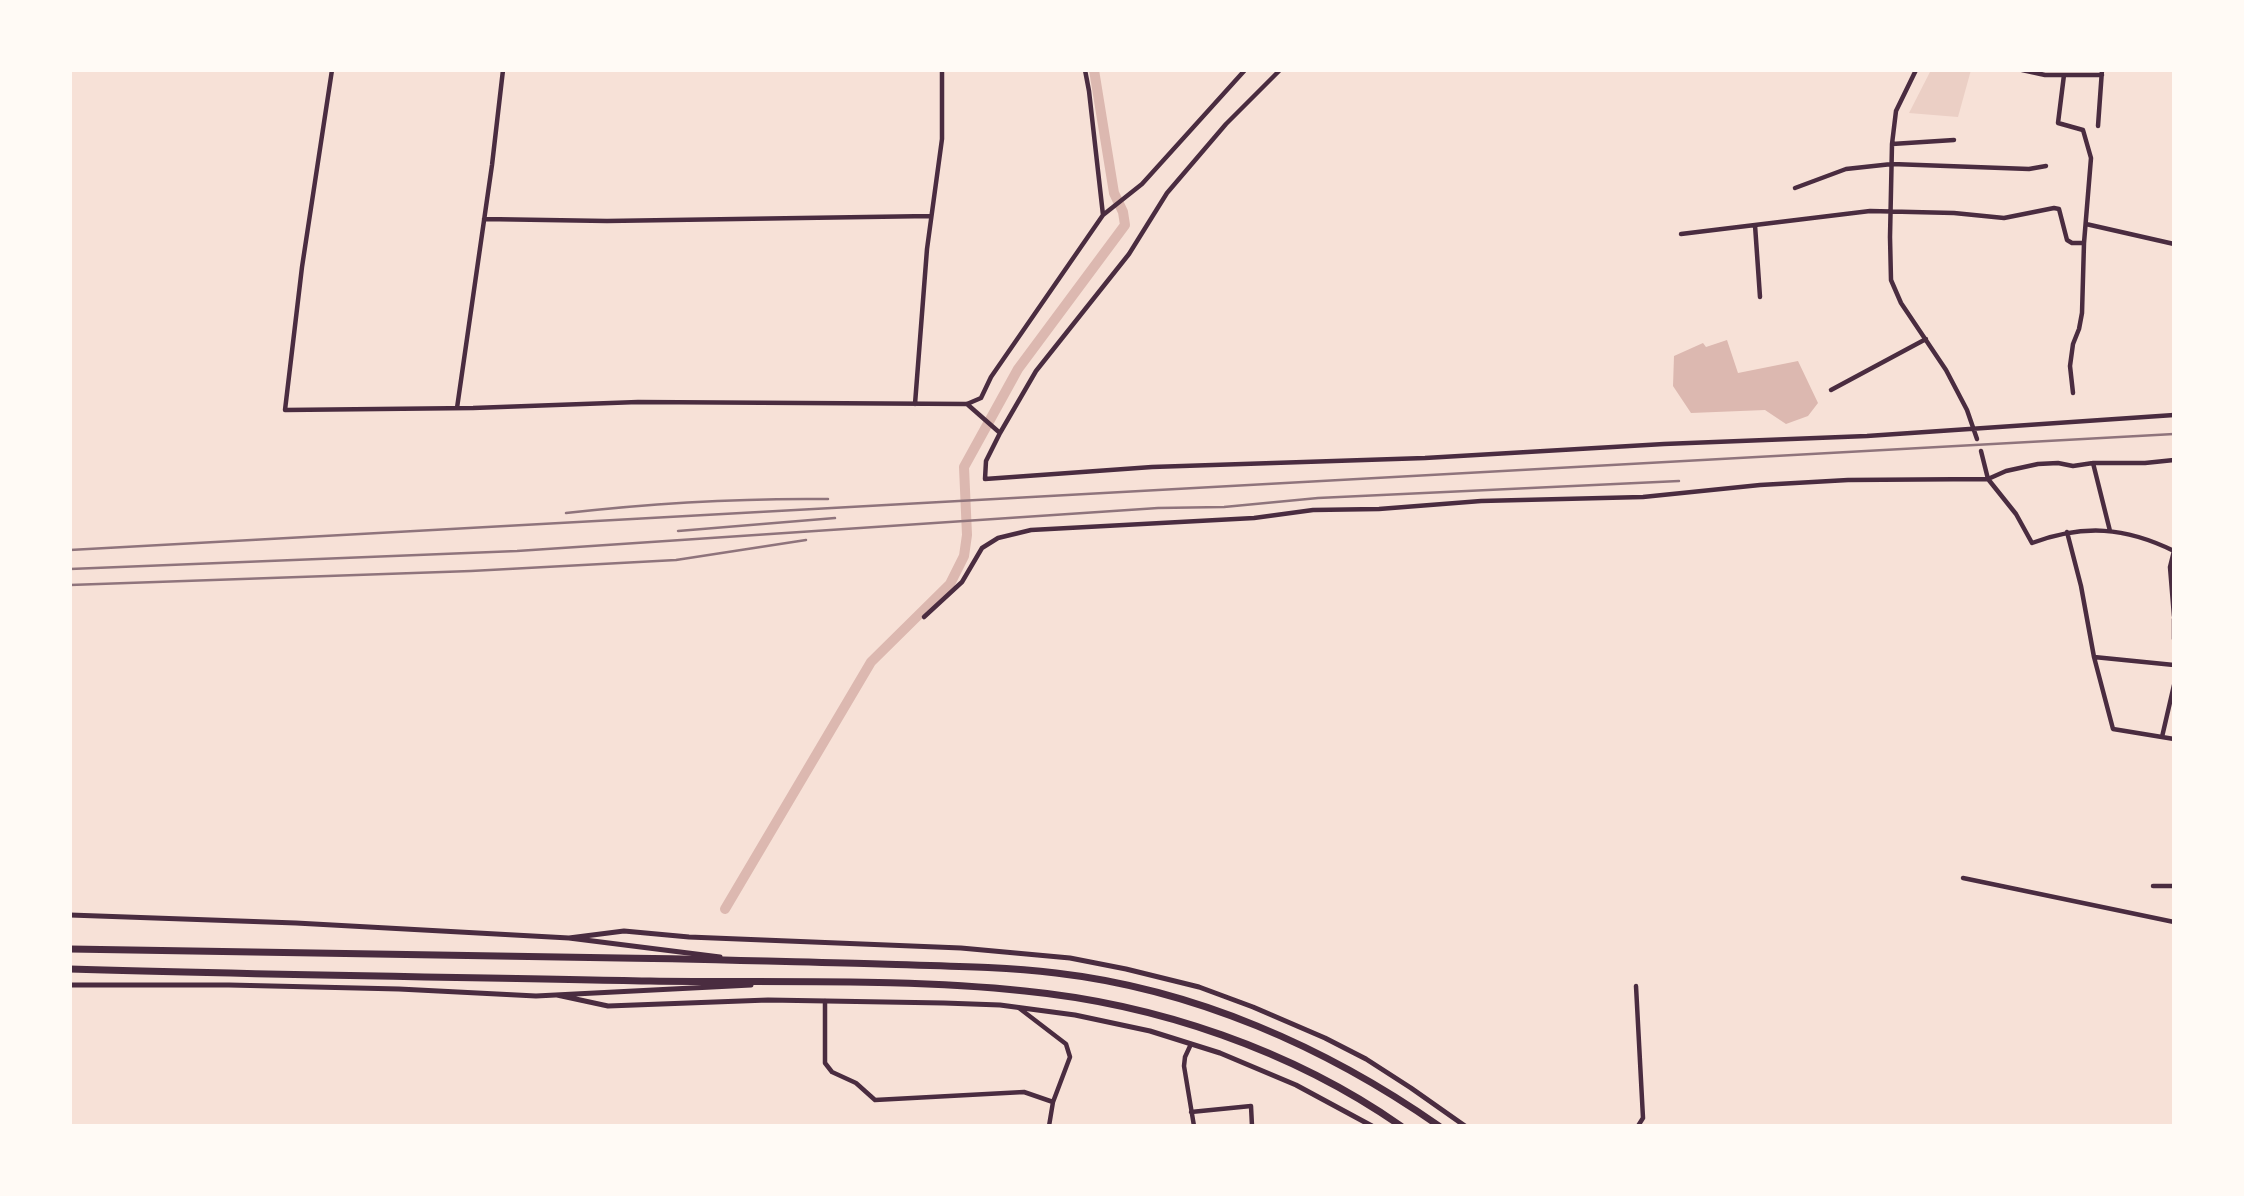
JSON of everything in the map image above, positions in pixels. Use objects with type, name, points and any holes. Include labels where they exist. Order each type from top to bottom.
[{"type":"highway","points":[[70,949],[741,960],[966,967],[1058,973],[1156,993],[1278,1035],[1366,1079],[1439,1126]]},
{"type":"highway","points":[[70,969],[965,986],[1014,990],[1147,1012],[1252,1047],[1345,1091],[1401,1126]]},
{"type":"street","points":[[332,70],[302,267],[285,410],[638,402],[967,404],[981,398],[991,377],[1103,215],[1126,197],[1177,146],[1245,70]]},
{"type":"street","points":[[457,408],[503,70]]},
{"type":"street","points":[[915,404],[927,249],[942,139],[942,70]]},
{"type":"street","points":[[1085,70],[1103,215]]},
{"type":"street","points":[[1280,70],[1226,124],[1167,193],[1129,254],[1036,371],[986,461],[985,479],[1152,467],[1425,458],[2174,415]]},
{"type":"street","points":[[1916,70],[1896,111],[1892,144],[1891,280],[1901,303],[1946,370],[1975,428],[1977,439]]},
{"type":"street","points":[[2022,70],[2045,75],[2102,73],[2098,126]]},
{"type":"street","points":[[2064,75],[2058,123],[2082,130],[2091,158],[2082,313],[2070,366],[2073,393]]},
{"type":"street","points":[[1892,144],[1954,140]]},
{"type":"street","points":[[1795,188],[1846,169],[1892,164],[2029,169],[2046,166]]},
{"type":"street","points":[[1681,234],[1870,211],[1954,213],[2004,218],[2054,208],[2059,209],[2062,214],[2067,240],[2071,243],[2084,243]]},
{"type":"street","points":[[484,219],[607,221],[931,216]]},
{"type":"street","points":[[2086,224],[2174,244]]},
{"type":"street","points":[[1755,225],[1760,297]]},
{"type":"street","points":[[1831,390],[1926,339]]},
{"type":"street","points":[[967,404],[1000,433]]},
{"type":"street","points":[[1981,451],[1989,479],[2016,514],[2032,542],[2081,530],[2110,531],[2134,534],[2174,551],[2170,567],[2174,639]]},
{"type":"street","points":[[924,617],[962,582],[982,548],[998,538],[1031,530],[1254,518],[1313,510],[1379,509],[1481,501],[1643,497],[1798,483],[1989,479],[2006,471],[2038,464],[2058,463],[2073,466],[2174,460]]},
{"type":"street","points":[[2093,463],[2110,531]]},
{"type":"street","points":[[2067,533],[2113,729],[2174,739]]},
{"type":"street","points":[[2094,657],[2174,664]]},
{"type":"street","points":[[2162,737],[2174,685]]},
{"type":"street","points":[[1963,878],[2174,922]]},
{"type":"street","points":[[2153,886],[2174,886]]},
{"type":"street","points":[[70,915],[296,923],[569,938],[741,960]]},
{"type":"street","points":[[569,938],[624,931],[680,937],[961,948],[1070,958],[1126,969],[1199,987],[1325,1038],[1366,1059],[1465,1126]]},
{"type":"street","points":[[70,985],[399,989],[536,996],[779,982]]},
{"type":"street","points":[[1636,986],[1643,1118],[1638,1126]]},
{"type":"street","points":[[557,995],[608,1006],[768,1000],[944,1003],[1018,1007],[1107,1021],[1191,1043],[1261,1069],[1332,1103],[1372,1126]]},
{"type":"street","points":[[825,1001],[825,1063],[832,1072],[856,1083],[875,1100],[1024,1092],[1053,1102]]},
{"type":"street","points":[[1018,1007],[1066,1044],[1070,1057],[1053,1102],[1049,1126]]},
{"type":"street","points":[[1191,1043],[1184,1066],[1195,1126]]},
{"type":"street","points":[[1191,1112],[1251,1106],[1252,1126]]},
{"type":"shaded area","points":[[1931,70],[1971,70],[1958,117],[1909,113]]},
{"type":"shaded area","points":[[1727,340],[1738,373],[1798,361],[1818,403],[1808,416],[1786,424],[1765,410],[1691,413],[1673,386],[1674,356],[1703,343],[1706,347]]},
{"type":"waterway","points":[[725,909],[871,662],[950,584],[964,556],[967,535],[964,467],[1018,369],[1125,225],[1123,212],[1114,193],[1094,70]]},
{"type":"railway","points":[[70,550],[2174,434]]},
{"type":"railway","points":[[70,569],[517,551],[1158,508],[1224,507],[1318,498],[1679,481]]},
{"type":"railway","points":[[566,513],[697,502],[828,499]]},
{"type":"railway","points":[[678,531],[835,518]]},
{"type":"railway","points":[[70,585],[471,571],[676,560],[806,540]]}]
